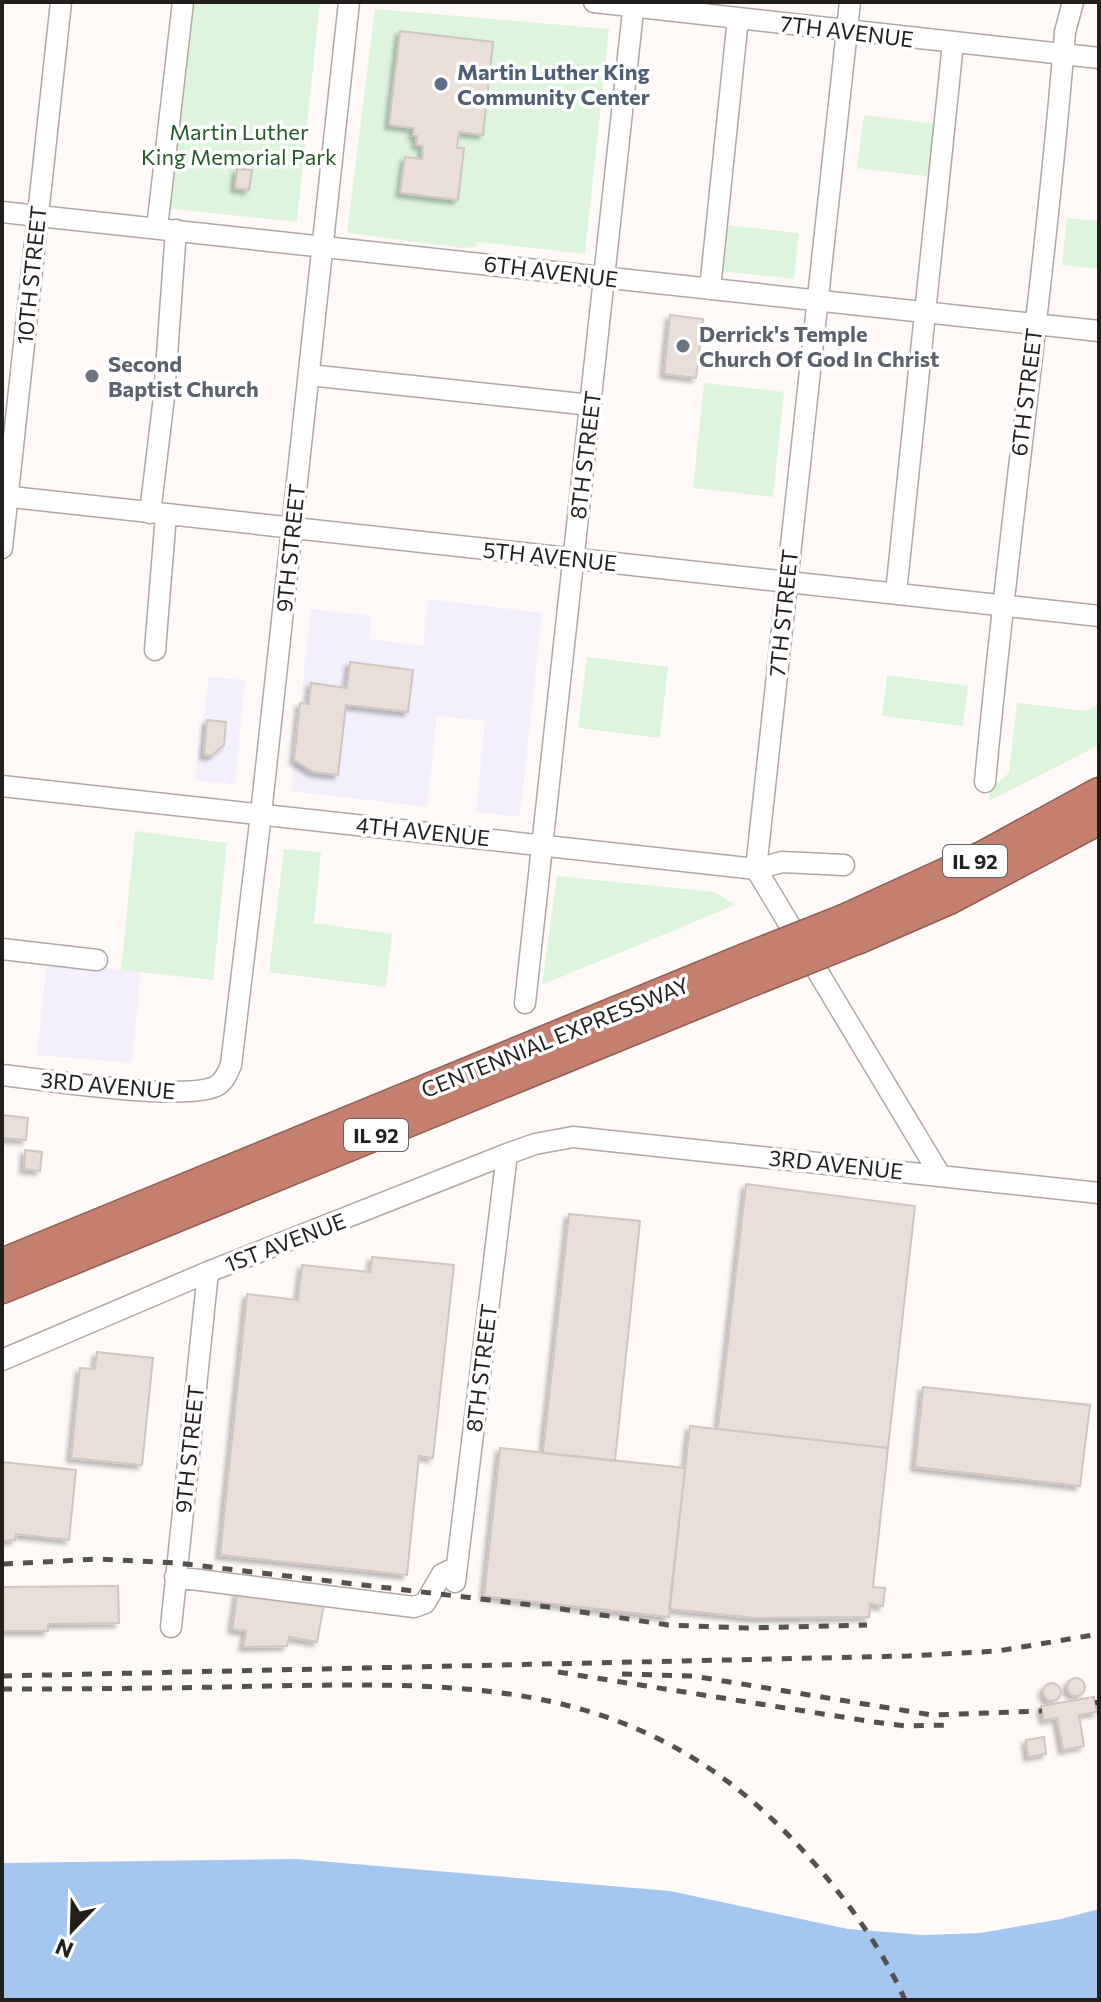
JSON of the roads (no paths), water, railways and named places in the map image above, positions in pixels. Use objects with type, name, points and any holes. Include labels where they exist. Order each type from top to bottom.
[{"type":"highway","name":"CENTENNIAL EXPRESSWAY","points":[[852,928],[1099,793]]},
{"type":"highway","name":"CENTENNIAL EXPRESSWAY","points":[[2,1264],[852,928],[951,898],[1092,824]]},
{"type":"highway","name":"CENTENNIAL EXPRESSWAY","points":[[2,1288],[748,970]]},
{"type":"street","name":"10TH STREET","points":[[2,548],[5,497],[61,2]]},
{"type":"street","points":[[155,650],[158,514],[169,304],[166,229],[183,2]]},
{"type":"street","name":"9TH STREET","points":[[214,1087],[226,1076],[231,1065],[349,2]]},
{"type":"street","name":"7TH AVENUE","points":[[594,2],[634,4],[1099,58]]},
{"type":"street","name":"7TH STREET","points":[[756,869],[850,2]]},
{"type":"street","name":"6TH STREET","points":[[985,782],[1001,604],[1035,324],[1065,32],[1073,2]]},
{"type":"street","name":"8TH STREET","points":[[525,1003],[634,4]]},
{"type":"street","points":[[710,289],[738,18]]},
{"type":"street","points":[[896,593],[953,43]]},
{"type":"street","name":"6TH AVENUE","points":[[2,212],[1099,331]]},
{"type":"street","points":[[309,375],[591,405]]},
{"type":"street","name":"5TH AVENUE","points":[[5,497],[1099,616]]},
{"type":"street","name":"4TH AVENUE","points":[[2,786],[756,869],[782,862],[844,865]]},
{"type":"street","points":[[756,869],[940,1175]]},
{"type":"street","points":[[2,949],[97,960]]},
{"type":"street","name":"3RD AVENUE","points":[[2,1075],[156,1092],[214,1087]]},
{"type":"street","name":"3RD AVENUE","points":[[573,1137],[1099,1193]]},
{"type":"street","name":"1ST AVENUE","points":[[2,1360],[208,1272],[507,1154],[535,1144],[573,1137]]},
{"type":"street","name":"8TH STREET","points":[[175,1577],[414,1607],[425,1603],[442,1574],[456,1574],[507,1154]]},
{"type":"street","name":"9TH STREET","points":[[171,1627],[208,1272]]},
{"type":"water","points":[[296,1859],[670,1891],[848,1929],[924,1935],[980,1933],[1099,1909],[1099,2000],[2,2000],[2,1863]]},
{"type":"railway","points":[[3,1564],[99,1559],[177,1563],[549,1607],[668,1625],[747,1628],[867,1625]]},
{"type":"railway","points":[[2,1676],[908,1656],[998,1651],[1099,1634]]},
{"type":"railway","points":[[558,1672],[874,1722],[906,1726],[950,1725]]},
{"type":"railway","points":[[622,1674],[693,1676],[932,1715],[1042,1711]]},
{"type":"railway","points":[[2,1689],[422,1686],[493,1692],[560,1704],[625,1724],[688,1755],[748,1798],[807,1855],[862,1924],[905,2000]]},
{"type":"railway","points":[[1095,1703],[1099,1702]]},
{"type":"place","name":"Martin Luther King Community Center","points":[[441,84]]},
{"type":"place","name":"Derrick's Temple Church Of God In Christ","points":[[683,346]]},
{"type":"place","name":"Second Baptist Church","points":[[92,376]]},
{"type":"park label","name":"Martin Luther King Memorial Park","points":[[239,144]]}]
